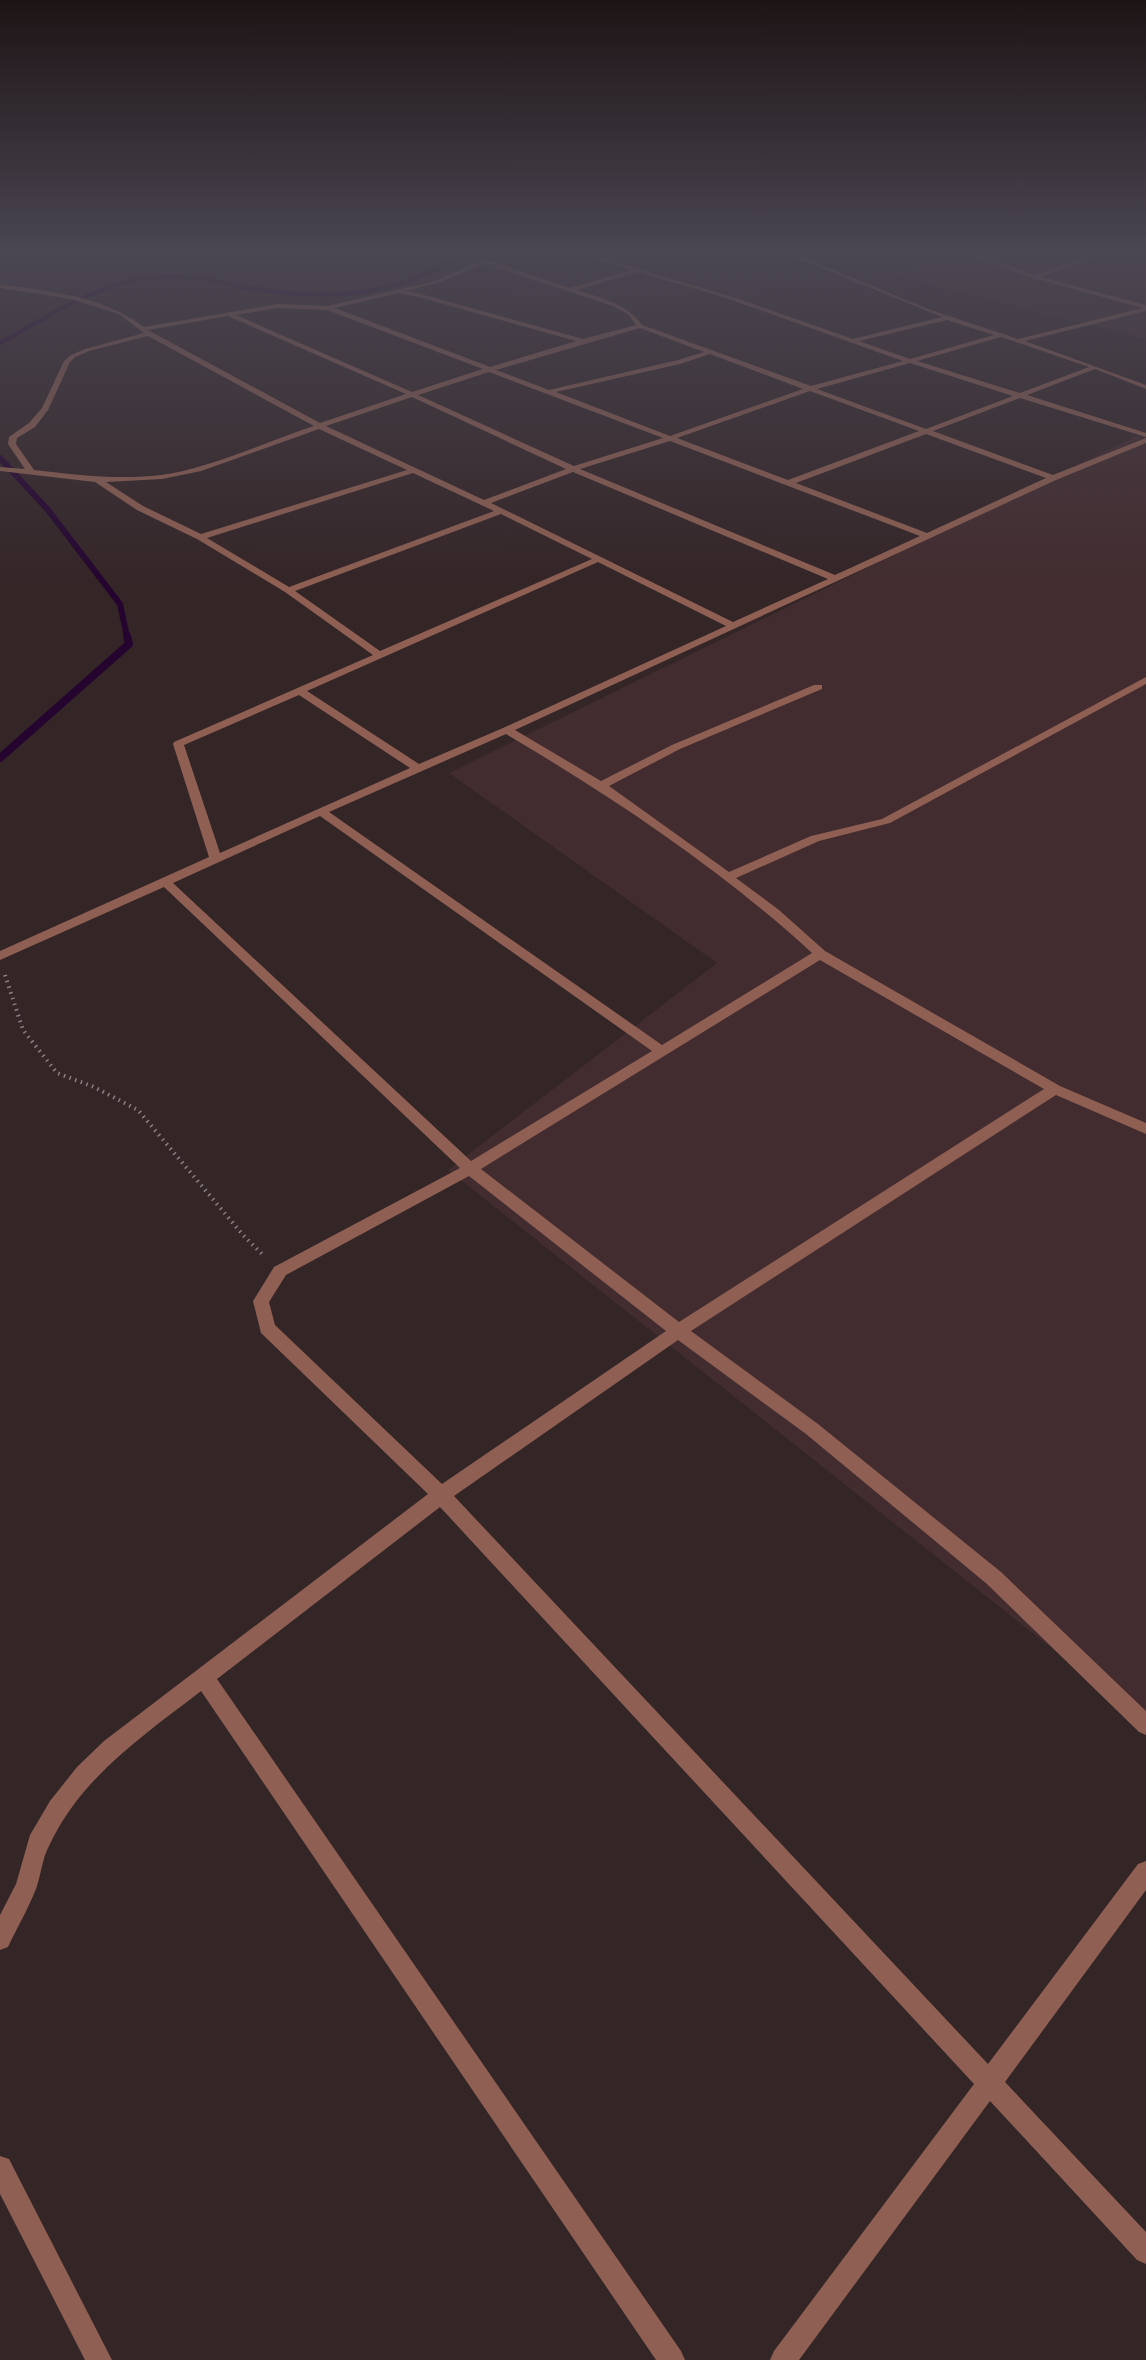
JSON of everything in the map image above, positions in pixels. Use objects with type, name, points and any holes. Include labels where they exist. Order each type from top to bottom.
[{"type":"street","points":[[30,471],[12,444],[13,437],[32,425],[45,408],[67,363]]},
{"type":"street","points":[[204,363],[320,426],[501,511],[732,625]]},
{"type":"street","points":[[340,363],[573,469],[834,578]]},
{"type":"street","points":[[474,363],[927,536]]},
{"type":"street","points":[[0,470],[30,471],[97,480],[162,477],[198,469],[411,394],[508,363]]},
{"type":"street","points":[[547,392],[675,363]]},
{"type":"street","points":[[739,363],[1053,478]]},
{"type":"street","points":[[483,503],[573,469],[670,438],[808,389],[896,363]]},
{"type":"street","points":[[917,363],[1146,435]]},
{"type":"street","points":[[1084,363],[1146,387]]},
{"type":"street","points":[[789,483],[1095,367]]},
{"type":"street","points":[[0,956],[507,730],[1053,478],[1146,440]]},
{"type":"street","points":[[200,537],[414,470]]},
{"type":"street","points":[[97,480],[140,508],[200,537],[288,590],[379,655]]},
{"type":"street","points":[[288,590],[501,511]]},
{"type":"street","points":[[216,860],[178,744],[598,559]]},
{"type":"street","points":[[728,878],[815,838],[886,821],[1146,680]]},
{"type":"street","points":[[601,786],[676,747],[818,687]]},
{"type":"street","points":[[298,690],[418,768]]},
{"type":"street","points":[[507,730],[601,786],[775,913],[820,954],[1056,1089],[1146,1130]]},
{"type":"street","points":[[321,812],[661,1052]]},
{"type":"street","points":[[167,882],[470,1168],[678,1331],[812,1429],[994,1578],[1146,1725]]},
{"type":"street","points":[[820,954],[470,1168],[280,1272],[261,1301],[267,1328],[441,1495],[992,2082],[1146,2251]]},
{"type":"street","points":[[0,1939],[26,1887],[38,1843],[58,1809],[84,1774],[111,1748],[441,1495],[678,1331],[1056,1089]]},
{"type":"street","points":[[204,1678],[672,2360]]},
{"type":"street","points":[[783,2360],[1146,1872]]},
{"type":"street","points":[[0,2168],[99,2360]]},
{"type":"path","points":[[3,971],[23,1030],[57,1073],[94,1087],[138,1110],[243,1236],[280,1272]]},
{"type":"shaded area","points":[[1146,431],[1146,1723],[448,1170],[717,963],[449,773]]},
{"type":"waterway","points":[[0,458],[48,510],[120,604],[127,637]]},
{"type":"waterway","points":[[0,758],[129,644],[127,636]]}]
